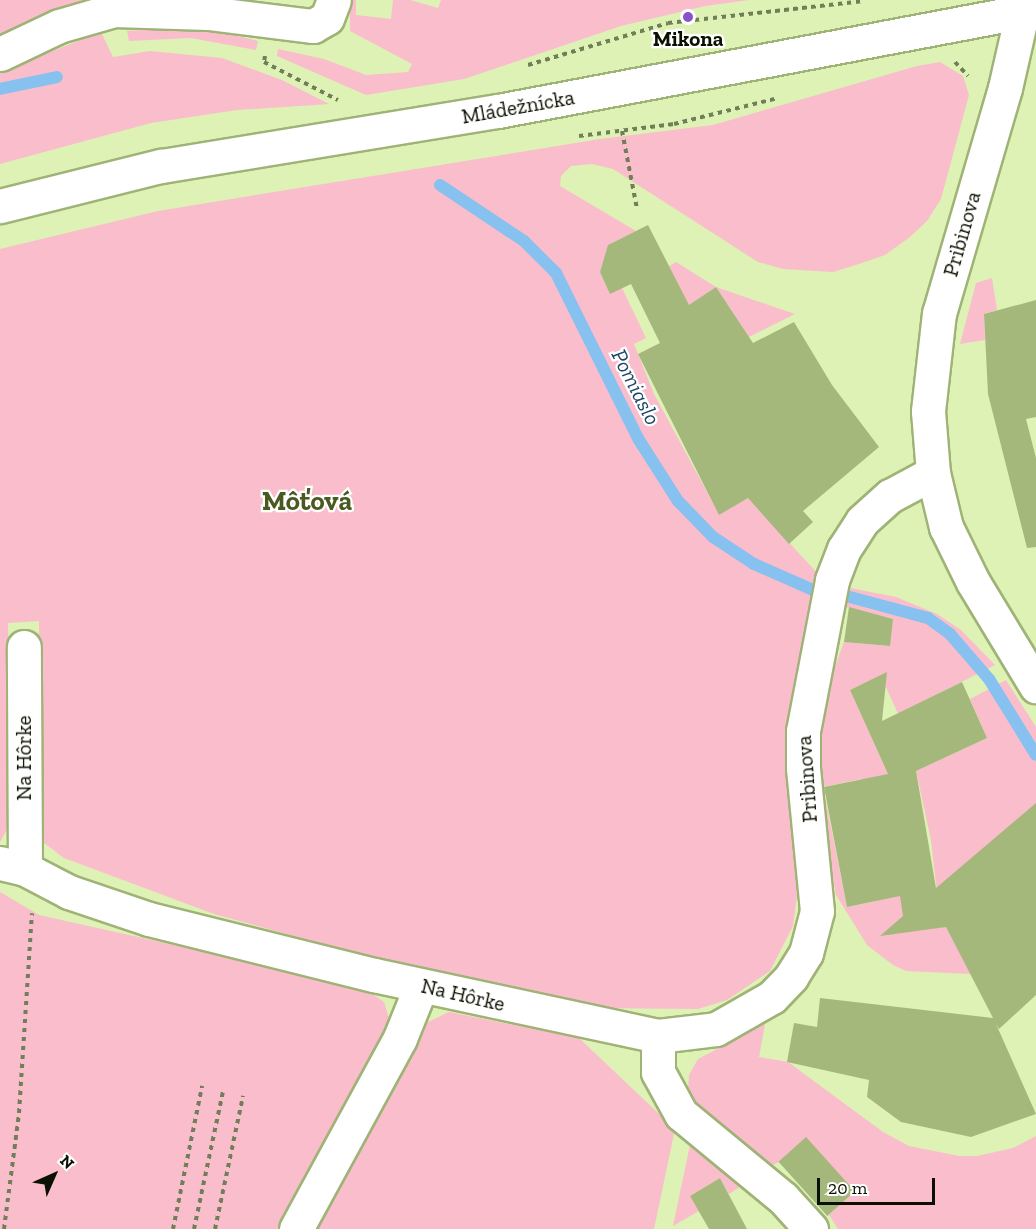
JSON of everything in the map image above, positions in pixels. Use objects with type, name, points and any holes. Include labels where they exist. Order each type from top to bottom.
[{"type":"street","points":[[0,54],[59,26],[114,10],[208,13],[313,26],[327,18],[334,0]]},
{"type":"street","name":"Mládežnícka","points":[[0,206],[161,166],[498,111],[1029,7]]},
{"type":"street","name":"Pribinova","points":[[1029,7],[939,313],[928,411],[933,473],[955,546],[1036,686]]},
{"type":"street","name":"Pribinova","points":[[658,1036],[716,1029],[746,1015],[772,998],[791,977],[806,953],[817,910],[803,768],[803,731],[832,580],[844,549],[862,521],[890,496],[933,473]]},
{"type":"street","name":"Na Hôrke","points":[[24,647],[12,866],[69,892],[149,918],[421,986],[658,1036]]},
{"type":"street","points":[[296,1229],[400,1038],[421,986]]},
{"type":"street","points":[[658,1036],[658,1072],[681,1114],[783,1198],[811,1229]]},
{"type":"path","points":[[601,41],[707,16],[877,0]]},
{"type":"path","points":[[268,64],[333,97]]},
{"type":"path","points":[[617,132],[622,131],[637,209]]},
{"type":"path","points":[[4,1229],[19,1113],[33,903]]},
{"type":"path","points":[[173,1229],[202,1086]]},
{"type":"path","points":[[194,1229],[223,1091]]},
{"type":"path","points":[[214,1229],[243,1096]]},
{"type":"shaded area","points":[[0,0],[82,0],[0,34]]},
{"type":"shaded area","points":[[350,0],[356,0],[356,15],[391,19],[393,0],[410,0],[438,8],[441,0],[749,0],[705,6],[621,26],[464,79],[366,95],[277,56],[278,49],[324,59],[366,75],[408,72],[412,64],[350,31]]},
{"type":"shaded area","points":[[164,29],[225,33],[258,41],[256,50],[191,38],[129,41],[127,31]]},
{"type":"shaded area","points":[[101,32],[113,57],[150,51],[222,58],[282,80],[329,104],[237,110],[151,123],[0,164],[0,72]]},
{"type":"shaded area","points":[[940,62],[963,76],[969,95],[941,199],[927,221],[885,255],[833,272],[783,269],[758,262],[613,169],[592,164],[571,166],[561,176],[560,186],[636,231],[610,244],[600,272],[610,293],[622,288],[646,338],[634,344],[654,394],[719,514],[748,498],[819,575],[794,823],[797,895],[793,926],[770,971],[727,1000],[698,1009],[593,1008],[377,959],[214,914],[64,858],[40,840],[39,621],[8,623],[11,822],[0,842],[0,249],[158,211],[600,139],[713,125],[917,66]]},
{"type":"shaded area","points":[[676,262],[716,287],[687,307],[669,266]]},
{"type":"shaded area","points":[[992,278],[997,310],[984,314],[985,340],[960,344],[976,283]]},
{"type":"shaded area","points":[[716,287],[795,314],[749,337]]},
{"type":"shaded area","points":[[845,587],[896,597],[937,614],[961,630],[995,665],[936,695],[908,736],[881,676],[850,690],[892,783],[941,927],[931,840],[916,771],[987,738],[970,699],[1006,680],[1036,727],[1036,816],[971,974],[906,971],[893,965],[867,945],[836,895],[816,788],[825,694],[844,642],[889,646],[893,619],[842,606]],"holes":[[[861,779],[877,901],[847,907],[823,787]]]},
{"type":"shaded area","points":[[0,892],[39,915],[362,987],[384,1002],[390,1022],[418,1033],[426,1023],[449,1012],[579,1038],[675,1129],[654,1229],[0,1229]]},
{"type":"shaded area","points":[[765,1024],[759,1057],[788,1062],[883,1132],[909,1146],[959,1156],[977,1156],[1013,1148],[1036,1136],[1036,1229],[838,1229],[829,1215],[854,1191],[805,1138],[779,1162],[766,1168],[694,1105],[688,1090],[689,1075],[698,1059]]},
{"type":"shaded area","points":[[691,1140],[746,1183],[729,1194],[720,1178],[690,1196],[699,1211],[673,1226]]},
{"type":"building","points":[[648,225],[689,305],[716,287],[753,343],[794,322],[832,385],[879,447],[803,511],[813,522],[789,544],[748,498],[719,515],[638,354],[660,343],[631,284],[610,294],[600,272],[608,245]]},
{"type":"building","points":[[1036,300],[1036,417],[1026,419],[1036,458],[1036,547],[1027,548],[988,394],[984,314]]},
{"type":"building","points":[[849,607],[893,619],[890,646],[844,642]]},
{"type":"building","points":[[887,672],[882,721],[962,682],[987,738],[916,771],[936,888],[1036,803],[1036,995],[999,1029],[996,1024],[1036,1114],[971,1137],[901,1122],[867,1097],[869,1080],[787,1062],[794,1023],[817,1027],[820,998],[993,1018],[946,927],[880,936],[903,916],[900,896],[847,907],[824,787],[888,774],[850,690]]},
{"type":"building","points":[[806,1137],[855,1191],[827,1216],[779,1162]]},
{"type":"building","points":[[720,1178],[747,1229],[709,1229],[690,1196]]},
{"type":"waterway","name":"Pomiaslo","points":[[0,89],[57,77]]},
{"type":"waterway","name":"Pomiaslo","points":[[440,185],[524,241],[556,273],[639,440],[678,501],[713,537],[754,564],[813,590]]},
{"type":"waterway","name":"Pomiaslo","points":[[850,597],[928,618],[950,634],[989,679],[1036,755]]},
{"type":"place","name":"Mikona","points":[[688,17]]},
{"type":"district","name":"Môťová","points":[[307,502]]}]
